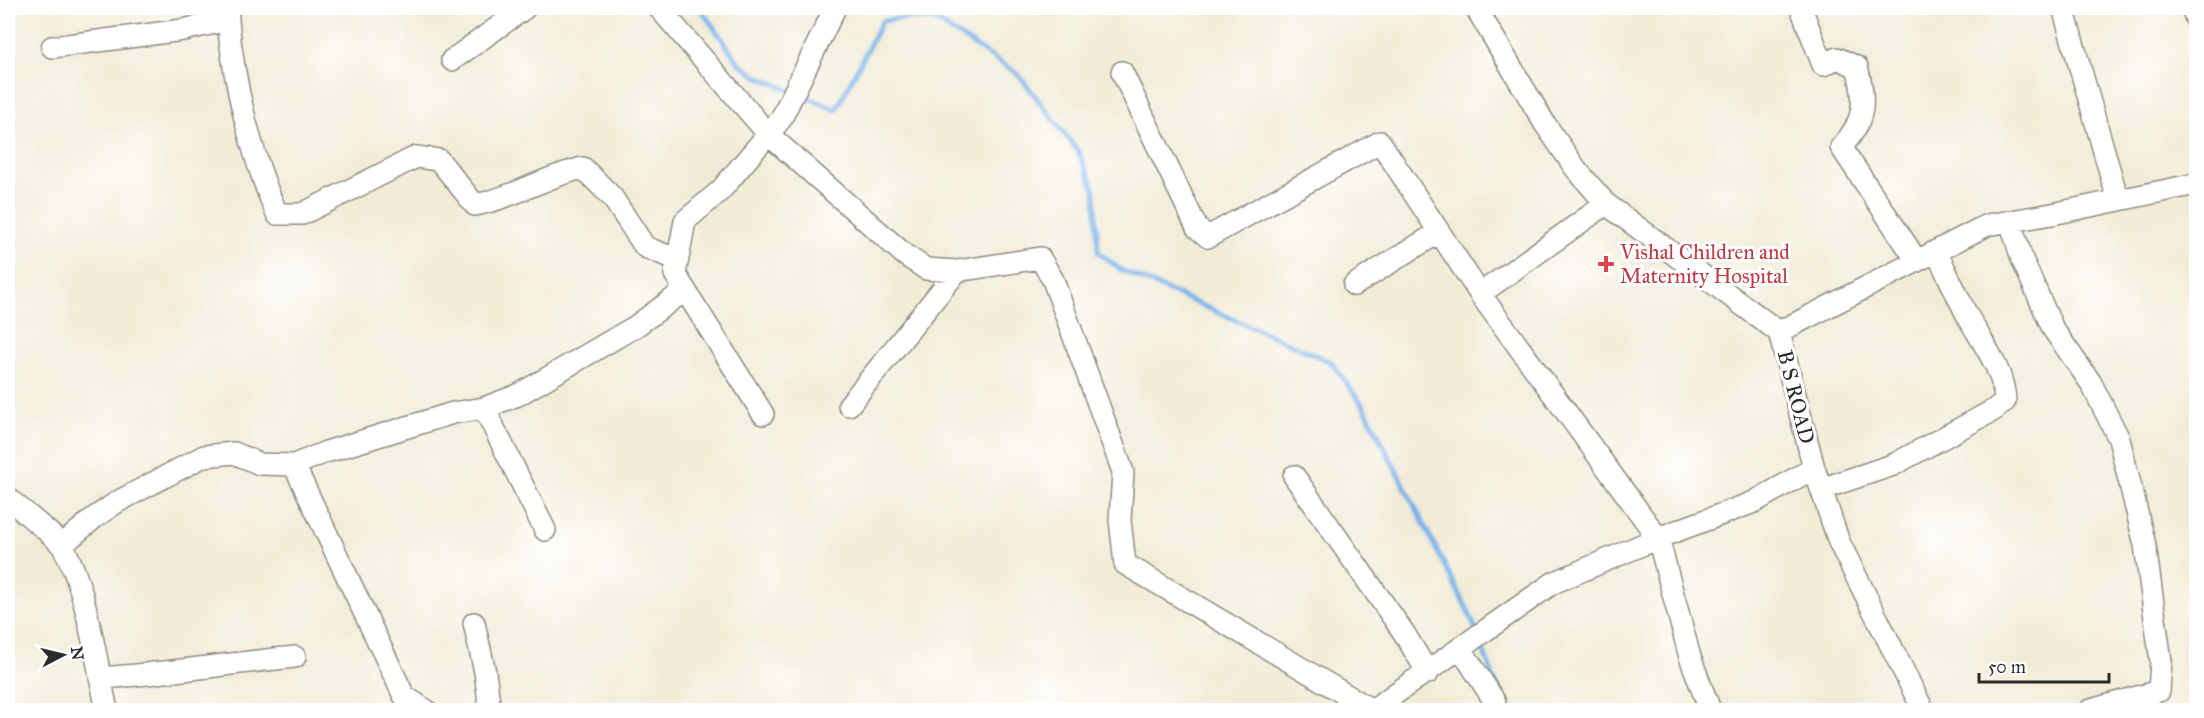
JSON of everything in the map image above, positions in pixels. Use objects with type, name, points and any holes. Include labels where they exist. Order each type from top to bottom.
[{"type":"street","points":[[452,60],[525,8]]},
{"type":"street","points":[[659,8],[905,255],[926,269],[957,271],[1040,258],[1053,280],[1123,472],[1119,520],[1125,564],[1372,711],[1553,583],[1658,538],[1754,502],[1814,468]]},
{"type":"street","points":[[763,414],[675,274],[685,221],[721,189],[775,127],[835,8]]},
{"type":"street","name":"B S ROAD","points":[[1476,8],[1551,133],[1576,169],[1606,204],[1779,332],[1814,468],[1839,542],[1923,711]]},
{"type":"street","points":[[1801,8],[1822,65],[1837,58],[1857,67],[1861,81],[1863,111],[1854,133],[1841,147],[1927,256],[1964,310],[1995,363],[2005,401],[1994,410],[1893,465],[1821,489]]},
{"type":"street","points":[[2063,8],[2118,200]]},
{"type":"street","points":[[2192,8],[2196,19]]},
{"type":"street","points":[[52,47],[183,30],[227,14],[234,68],[262,181],[277,214],[302,214],[416,157],[439,160],[476,204],[497,201],[565,172],[583,168],[612,197],[645,247],[678,260]]},
{"type":"street","points":[[1122,72],[1197,228],[1208,237],[1380,142],[1480,294],[1658,538],[1690,657],[1710,711]]},
{"type":"street","points":[[1779,332],[1987,225],[2196,184]]},
{"type":"street","points":[[1480,294],[1606,204]]},
{"type":"street","points":[[2010,221],[2022,259],[2053,329],[2091,383],[2120,439],[2145,545],[2161,662],[2159,691],[2090,711]]},
{"type":"street","points":[[1354,285],[1439,232]]},
{"type":"street","points":[[849,405],[957,271]]},
{"type":"street","points":[[62,545],[117,502],[204,456],[234,453],[260,464],[294,465],[326,452],[453,413],[484,408],[518,395],[618,337],[684,291]]},
{"type":"street","points":[[484,408],[545,530]]},
{"type":"street","points":[[294,465],[405,696],[426,711]]},
{"type":"street","points":[[1294,476],[1404,633],[1428,673]]},
{"type":"street","points":[[8,498],[62,545],[75,575],[90,628],[107,711]]},
{"type":"street","points":[[474,623],[485,672],[490,711]]},
{"type":"street","points":[[1465,647],[1496,702]]},
{"type":"street","points":[[100,678],[146,675],[238,662],[295,657]]},
{"type":"waterway","points":[[700,8],[739,63],[755,75],[791,91]]},
{"type":"waterway","points":[[800,94],[836,110],[882,21],[904,18],[935,20],[1018,74],[1078,151],[1095,190],[1098,252],[1121,270],[1331,362],[1364,407],[1476,630]]},
{"type":"waterway","points":[[1479,639],[1498,689]]},
{"type":"place","name":"Vishal Children and Maternity Hospital","points":[[1606,264]]}]
